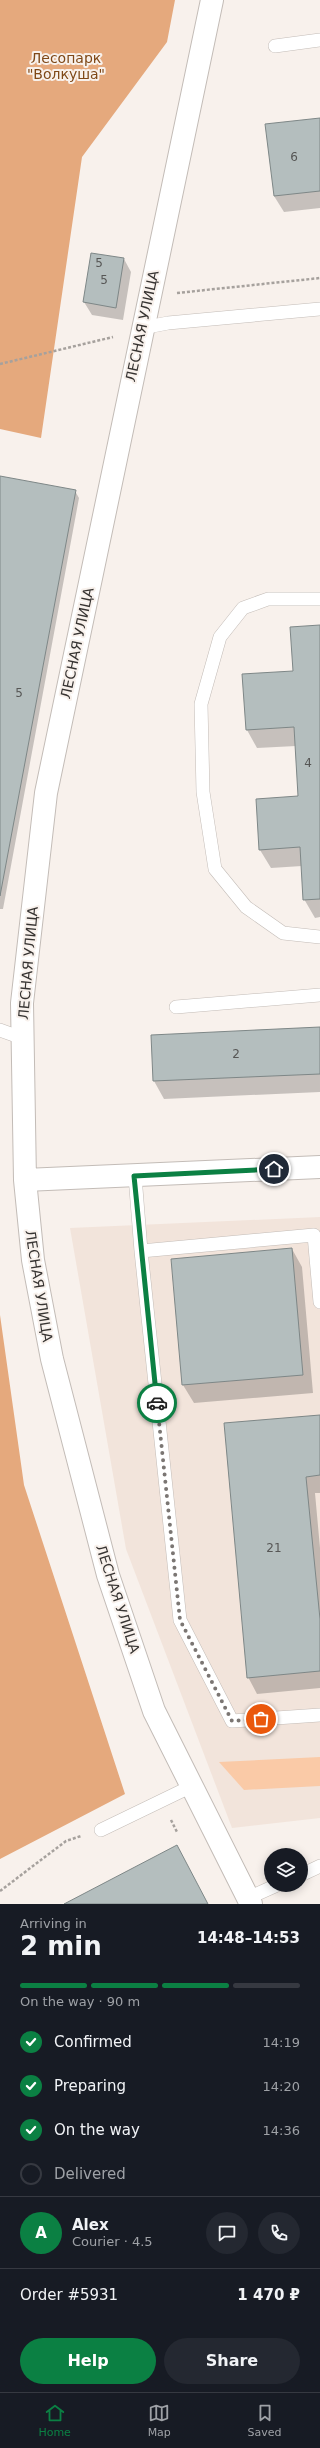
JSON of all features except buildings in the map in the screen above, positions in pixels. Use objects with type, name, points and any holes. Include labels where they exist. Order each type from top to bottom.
[{"type":"street","name":"ЛЕСНАЯ УЛИЦА","points":[[212,0],[142,328],[46,793],[22,1003],[22,1038],[25,1180],[32,1260],[52,1359],[108,1575],[154,1711],[249,1901]]},
{"type":"street","points":[[25,1180],[320,1167]]},
{"type":"lane","points":[[275,46],[320,40]]},
{"type":"lane","points":[[142,328],[168,324],[320,309]]},
{"type":"lane","points":[[320,599],[268,599],[243,608],[220,637],[201,704],[203,792],[215,869],[246,907],[283,933],[320,937]]},
{"type":"lane","points":[[176,1007],[320,995]]},
{"type":"lane","points":[[0,1030],[22,1038]]},
{"type":"lane","points":[[134,1176],[180,1620],[232,1721],[320,1715]]},
{"type":"lane","points":[[141,1250],[314,1235],[320,1302]]},
{"type":"lane","points":[[101,1830],[192,1786]]},
{"type":"lane","points":[[308,1872],[320,1866]]},
{"type":"lane","points":[[249,1901],[265,1892]]},
{"type":"path","points":[[0,364],[113,337]]},
{"type":"path","points":[[0,1892],[66,1841],[101,1830]]},
{"type":"shaded area","points":[[320,1217],[320,1818],[232,1828],[126,1549],[70,1228]]},
{"type":"shaded area","points":[[320,1757],[320,1786],[244,1790],[219,1762]]},
{"type":"green space","name":"Лесопарк \"Волкуша\"","points":[[0,0],[175,0],[167,42],[82,157],[41,438],[0,429]]},
{"type":"green space","points":[[0,1315],[24,1485],[125,1794],[0,1859]]},
{"type":"way so far","points":[[157,1403],[180,1620],[232,1721],[261,1719]]},
{"type":"route","points":[[157,1403],[134,1176],[274,1169]]}]
